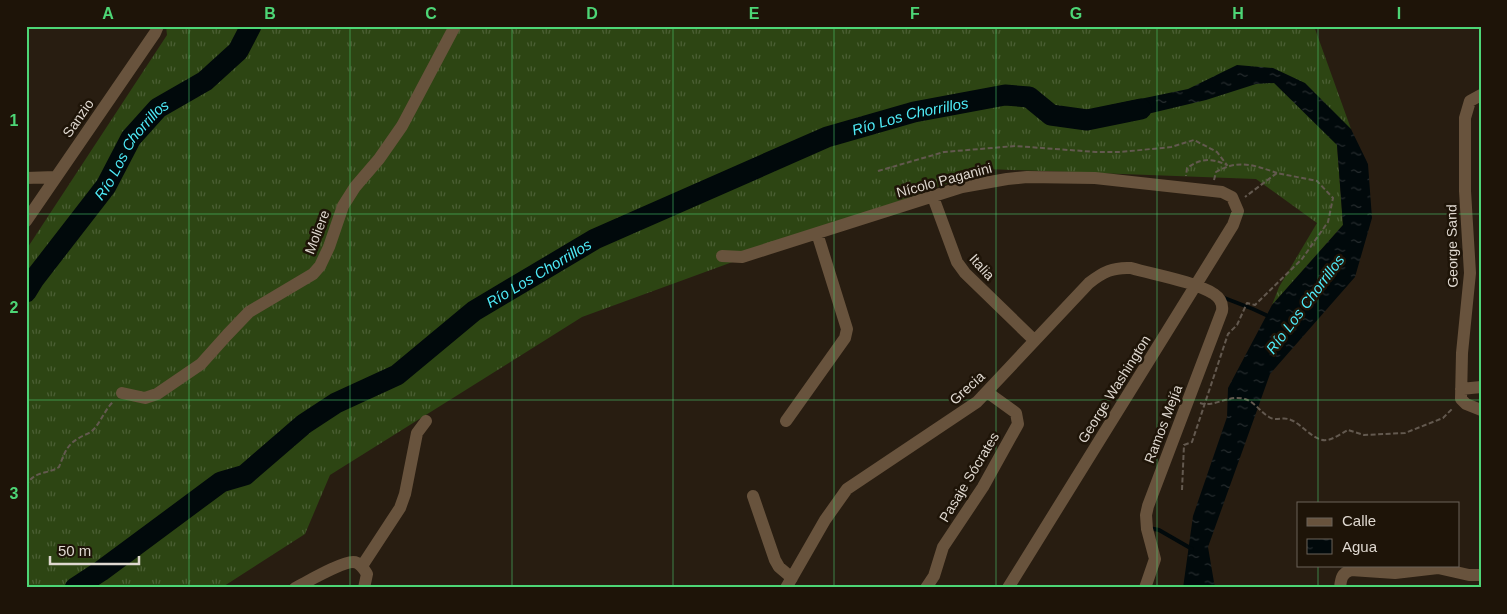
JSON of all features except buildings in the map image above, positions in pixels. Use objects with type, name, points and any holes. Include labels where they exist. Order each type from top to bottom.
[{"type":"street","name":"Moliere","points":[[122,393],[145,398],[157,394],[201,364],[249,312],[313,274],[320,266],[343,206],[355,187],[402,126],[455,26]]},
{"type":"street","name":"Sanzio","points":[[26,221],[156,30]]},
{"type":"street","name":"George Sand","points":[[1461,394],[1462,353],[1470,273],[1465,191],[1465,118],[1476,98]]},
{"type":"street","points":[[26,178],[55,177]]},
{"type":"street","name":"Nícolo Paganini","points":[[722,256],[742,257],[962,187],[1008,179],[1028,177],[1095,178],[1222,192],[1232,197],[1236,204]]},
{"type":"street","name":"Italia","points":[[933,197],[957,262],[965,273],[1034,340]]},
{"type":"street","name":"George Washington","points":[[1008,588],[1233,225],[1238,215],[1236,204]]},
{"type":"street","points":[[786,421],[845,338],[846,329],[817,233]]},
{"type":"street","name":"Grecia","points":[[789,583],[824,520],[847,489],[966,411],[987,392],[1089,283],[1102,273],[1111,269],[1130,268],[1196,286]]},
{"type":"street","name":"Ramos Mejía","points":[[1144,588],[1155,560],[1147,529],[1146,516],[1148,506],[1223,306],[1215,295],[1196,286]]},
{"type":"street","points":[[1481,387],[1461,394],[1466,404],[1481,410]]},
{"type":"street","name":"Pasaje Sócrates","points":[[926,588],[934,576],[944,547],[983,487],[1018,424],[1016,413],[987,392]]},
{"type":"street","points":[[362,566],[400,508],[405,494],[417,434],[426,421]]},
{"type":"street","points":[[753,496],[775,560],[789,583]]},
{"type":"street","points":[[295,588],[345,564],[354,562],[362,566],[367,574],[364,588]]},
{"type":"street","points":[[1340,588],[1342,576],[1345,572],[1351,570],[1395,573],[1438,568],[1469,575],[1481,575]]},
{"type":"path","points":[[878,171],[944,152],[1015,146],[1121,152],[1170,146],[1194,140],[1217,152],[1227,165]]},
{"type":"path","points":[[1182,490],[1184,446],[1192,442],[1206,405],[1221,351],[1228,334],[1237,325],[1247,304],[1255,305],[1302,259],[1328,222],[1333,198],[1317,181],[1277,173],[1252,164],[1227,165],[1216,160],[1197,161],[1187,168],[1185,188]]},
{"type":"path","points":[[1212,191],[1216,172],[1227,165]]},
{"type":"path","points":[[1236,204],[1277,173]]},
{"type":"path","points":[[26,486],[34,476],[41,472],[53,471],[59,467],[64,451],[68,446],[78,438],[92,432],[109,406],[122,393]]},
{"type":"path","points":[[1206,405],[1231,398],[1242,398],[1250,402],[1269,418],[1292,420],[1319,439],[1326,440],[1348,430],[1364,435],[1405,433],[1443,418],[1461,394]]},
{"type":"green space","points":[[166,26],[1314,26],[1351,129],[1337,145],[1343,225],[1272,305],[1279,287],[1317,223],[1256,179],[987,169],[582,317],[330,475],[305,534],[221,588],[26,588],[26,250],[167,35]]},
{"type":"water","points":[[1237,65],[1273,68],[1305,83],[1351,129],[1368,164],[1372,218],[1355,277],[1270,374],[1208,547],[1215,588],[1183,588],[1193,516],[1227,417],[1228,388],[1272,305],[1343,225],[1337,145],[1274,83],[1256,84],[1206,100],[1114,122],[1111,105],[1188,89]]},
{"type":"waterway","name":"Río Los Chorrillos","points":[[26,292],[106,186],[131,138],[158,108],[205,81],[238,51],[251,26]]},
{"type":"waterway","name":"Río Los Chorrillos","points":[[75,588],[101,571],[221,482],[245,475],[304,424],[336,403],[397,375],[474,311],[595,239],[827,137],[914,112],[1005,95],[1029,97],[1051,115],[1087,120],[1141,109]]},
{"type":"waterway","points":[[1222,297],[1266,315]]},
{"type":"waterway","points":[[1149,528],[1159,530],[1192,549]]}]
